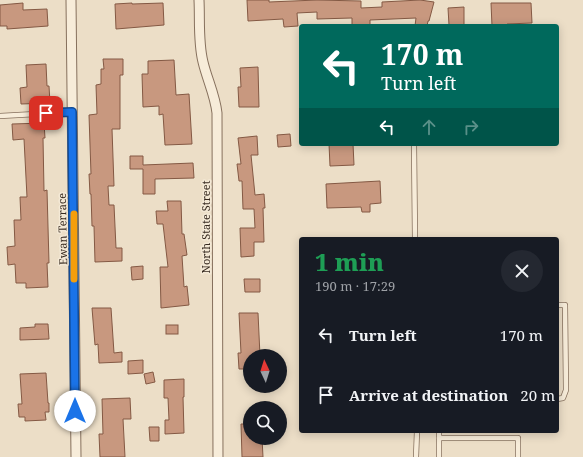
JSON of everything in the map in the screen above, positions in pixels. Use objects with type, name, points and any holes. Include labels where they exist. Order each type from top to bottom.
[{"type":"street","name":"Ewan Terrace","points":[[71,0],[76,457]]},
{"type":"street","name":"North State Street","points":[[199,0],[200,45],[202,61],[215,98],[217,113],[218,457]]},
{"type":"lane","points":[[0,116],[72,112]]},
{"type":"lane","points":[[414,146],[415,237]]},
{"type":"lane","points":[[559,305],[565,305],[566,390],[563,398],[559,398]]},
{"type":"lane","points":[[416,433],[416,457]]},
{"type":"lane","points":[[439,433],[439,457]]},
{"type":"lane","points":[[439,438],[518,438],[518,457]]},
{"type":"building","points":[[247,0],[269,0],[269,2],[317,0],[361,1],[361,8],[382,7],[382,2],[420,0],[434,2],[427,24],[415,24],[416,18],[370,20],[370,24],[352,24],[352,18],[317,19],[317,12],[297,13],[298,26],[284,27],[283,19],[248,21]]},
{"type":"building","points":[[23,3],[23,10],[47,9],[48,26],[7,29],[7,26],[0,26],[0,5]]},
{"type":"building","points":[[163,3],[164,25],[116,29],[115,4]]},
{"type":"building","points":[[491,3],[531,3],[532,23],[492,24]]},
{"type":"building","points":[[464,7],[464,24],[449,24],[448,8]]},
{"type":"building","points":[[103,59],[123,59],[123,75],[120,75],[120,129],[112,129],[114,186],[108,186],[109,205],[114,205],[116,248],[122,248],[122,261],[95,262],[94,226],[92,226],[89,174],[91,174],[89,115],[97,114],[96,85],[101,84],[101,69],[104,69]]},
{"type":"building","points":[[174,60],[176,95],[189,94],[192,144],[165,145],[163,114],[159,115],[159,106],[143,107],[142,74],[148,74],[148,61]]},
{"type":"building","points":[[46,64],[47,86],[49,86],[50,103],[21,104],[20,88],[27,87],[26,65]]},
{"type":"building","points":[[258,67],[259,107],[239,107],[238,87],[241,87],[240,68]]},
{"type":"building","points":[[44,123],[44,191],[47,190],[49,263],[47,263],[48,287],[26,288],[26,283],[16,283],[15,264],[8,265],[7,247],[15,246],[14,220],[21,220],[20,197],[27,197],[24,139],[13,140],[12,124]]},
{"type":"building","points":[[290,134],[291,146],[278,147],[277,135]]},
{"type":"building","points":[[257,136],[258,155],[251,155],[255,195],[264,194],[264,242],[254,242],[254,256],[241,257],[240,228],[255,228],[254,209],[243,209],[242,181],[239,181],[237,164],[241,164],[238,138]]},
{"type":"building","points":[[329,146],[353,146],[354,165],[330,166]]},
{"type":"building","points":[[130,156],[143,156],[143,165],[193,163],[194,178],[155,179],[155,194],[143,194],[143,169],[130,169]]},
{"type":"building","points":[[380,181],[381,203],[370,204],[370,212],[362,212],[361,207],[327,208],[326,184]]},
{"type":"building","points":[[167,201],[181,201],[182,234],[184,234],[187,255],[182,256],[184,287],[187,286],[189,305],[161,308],[160,267],[168,267],[163,224],[157,224],[156,211],[168,211]]},
{"type":"building","points":[[143,266],[143,279],[132,280],[131,267]]},
{"type":"building","points":[[244,279],[260,279],[260,292],[245,292]]},
{"type":"building","points":[[92,308],[111,308],[114,353],[122,352],[122,362],[99,363],[98,344],[95,345]]},
{"type":"building","points":[[239,313],[258,313],[260,349],[243,349],[243,369],[239,369],[238,353],[241,353]]},
{"type":"building","points":[[35,324],[48,324],[49,339],[20,340],[20,328],[35,327]]},
{"type":"building","points":[[166,325],[178,325],[178,334],[166,334]]},
{"type":"building","points":[[143,360],[143,373],[128,374],[128,361]]},
{"type":"building","points":[[153,372],[155,382],[146,384],[144,374]]},
{"type":"building","points":[[46,373],[49,412],[45,412],[46,420],[25,421],[25,417],[19,417],[18,404],[22,404],[20,374]]},
{"type":"building","points":[[184,379],[184,433],[165,434],[165,420],[169,420],[168,398],[164,398],[164,380]]},
{"type":"building","points":[[130,398],[131,419],[123,419],[125,457],[100,457],[99,434],[103,434],[102,399]]},
{"type":"building","points":[[241,424],[243,424],[243,445],[262,445],[263,457],[242,457]]},
{"type":"building","points":[[149,427],[159,427],[159,441],[150,441]]},
{"type":"slow traffic","points":[[74,214],[74,279]]},
{"type":"route","points":[[46,113],[72,112],[75,411]]}]
